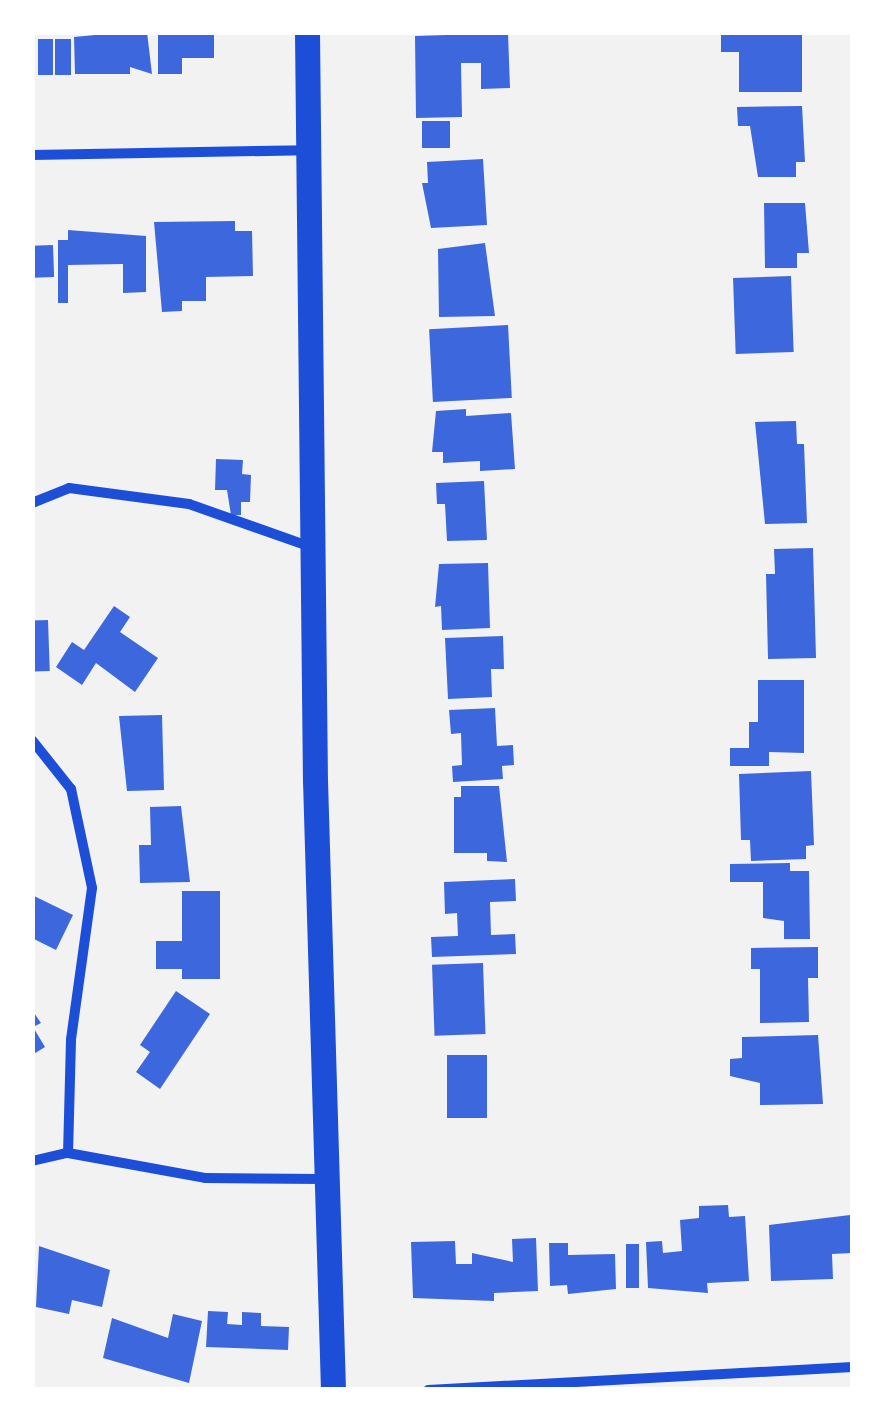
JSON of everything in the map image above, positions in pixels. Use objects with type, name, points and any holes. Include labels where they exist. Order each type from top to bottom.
[{"type":"main road","points":[[307,32],[324,1179],[333,1390]]},
{"type":"street","points":[[32,155],[309,150]]},
{"type":"street","points":[[32,503],[69,488],[188,504],[315,548]]},
{"type":"street","points":[[32,740],[70,789],[92,888],[71,1040],[68,1152]]},
{"type":"street","points":[[32,1161],[68,1152],[205,1178],[324,1179]]},
{"type":"street","points":[[428,1390],[852,1367]]},
{"type":"building","points":[[147,32],[152,74],[130,67],[130,74],[75,74],[74,37]]},
{"type":"building","points":[[158,32],[214,32],[214,58],[182,58],[182,74],[158,74]]},
{"type":"building","points":[[721,32],[802,33],[802,92],[739,92],[739,52],[721,52]]},
{"type":"building","points":[[508,33],[510,88],[481,89],[481,63],[461,63],[462,117],[416,118],[415,36]]},
{"type":"building","points":[[38,39],[53,39],[53,75],[38,75]]},
{"type":"building","points":[[55,39],[71,39],[71,75],[55,75]]},
{"type":"building","points":[[802,106],[805,162],[796,162],[796,177],[758,177],[750,126],[738,126],[737,107]]},
{"type":"building","points":[[422,121],[450,121],[450,148],[422,148]]},
{"type":"building","points":[[483,159],[487,225],[431,228],[422,183],[428,183],[427,162]]},
{"type":"building","points":[[764,203],[805,203],[809,253],[797,253],[797,268],[765,268]]},
{"type":"building","points":[[235,221],[235,231],[252,231],[253,276],[206,277],[206,301],[182,301],[182,311],[162,312],[154,222]]},
{"type":"building","points":[[68,230],[146,236],[146,292],[123,293],[123,264],[68,265],[68,303],[58,303],[58,240],[68,240]]},
{"type":"building","points":[[485,243],[495,316],[439,317],[438,249]]},
{"type":"building","points":[[53,245],[54,277],[33,278],[32,246]]},
{"type":"building","points":[[791,276],[794,352],[736,354],[733,278]]},
{"type":"building","points":[[508,325],[512,398],[433,402],[429,329]]},
{"type":"building","points":[[466,409],[466,416],[511,413],[515,469],[480,471],[480,461],[443,463],[443,452],[432,452],[436,411]]},
{"type":"building","points":[[796,421],[797,444],[804,444],[807,523],[765,524],[755,422]]},
{"type":"building","points":[[216,459],[243,460],[242,474],[251,475],[250,502],[241,502],[241,515],[231,515],[227,490],[215,490]]},
{"type":"building","points":[[484,481],[487,540],[447,541],[445,504],[437,504],[436,483]]},
{"type":"building","points":[[813,548],[816,658],[768,659],[766,574],[775,574],[774,549]]},
{"type":"building","points":[[488,563],[490,628],[442,630],[441,606],[435,607],[439,564]]},
{"type":"building","points":[[114,606],[130,617],[120,632],[158,658],[135,692],[96,663],[82,685],[56,667],[72,642],[84,650]]},
{"type":"building","points":[[48,620],[50,671],[34,672],[32,621]]},
{"type":"building","points":[[503,636],[504,669],[491,669],[492,697],[448,699],[445,638]]},
{"type":"building","points":[[758,680],[804,680],[804,753],[769,752],[769,766],[730,766],[730,748],[749,748],[749,722],[758,722]]},
{"type":"building","points":[[495,708],[497,746],[513,745],[514,765],[502,766],[503,779],[453,782],[452,766],[462,765],[461,733],[451,734],[449,710]]},
{"type":"building","points":[[162,715],[164,790],[127,791],[119,716]]},
{"type":"building","points":[[811,771],[814,845],[806,846],[806,859],[751,861],[750,840],[741,840],[739,774]]},
{"type":"building","points":[[461,786],[499,786],[507,862],[487,861],[487,853],[454,853],[454,797],[461,797]]},
{"type":"building","points":[[181,806],[190,882],[140,883],[139,845],[151,845],[150,807]]},
{"type":"building","points":[[790,863],[790,871],[809,871],[810,939],[784,939],[784,921],[763,918],[763,882],[730,882],[730,864]]},
{"type":"building","points":[[515,879],[516,901],[490,902],[491,935],[515,934],[516,954],[432,957],[431,937],[458,936],[457,913],[445,914],[444,882]]},
{"type":"building","points":[[182,891],[220,891],[220,979],[182,979],[182,969],[156,969],[156,941],[182,941]]},
{"type":"building","points":[[32,895],[73,915],[56,950],[32,938]]},
{"type":"building","points":[[818,947],[818,978],[808,978],[809,1022],[760,1023],[760,969],[751,969],[751,948]]},
{"type":"building","points":[[483,963],[485,1034],[435,1036],[432,965]]},
{"type":"building","points":[[176,991],[210,1014],[160,1089],[136,1072],[150,1052],[140,1045]]},
{"type":"building","points":[[32,1010],[41,1023],[33,1027],[45,1047],[32,1055]]},
{"type":"building","points":[[818,1035],[823,1104],[760,1105],[760,1083],[730,1076],[730,1059],[742,1058],[742,1037]]},
{"type":"building","points":[[447,1055],[487,1055],[487,1118],[447,1118]]},
{"type":"building","points":[[728,1205],[729,1217],[745,1216],[749,1281],[707,1283],[708,1293],[648,1288],[646,1242],[662,1241],[663,1253],[682,1251],[680,1220],[699,1218],[699,1206]]},
{"type":"building","points":[[850,1215],[852,1253],[832,1254],[833,1279],[771,1281],[769,1225]]},
{"type":"building","points":[[536,1238],[538,1291],[494,1293],[494,1301],[413,1298],[411,1242],[455,1241],[456,1264],[472,1264],[472,1253],[513,1262],[512,1239]]},
{"type":"building","points":[[549,1243],[568,1243],[568,1255],[615,1254],[616,1289],[568,1294],[567,1285],[550,1286]]},
{"type":"building","points":[[626,1244],[639,1244],[639,1288],[626,1288]]},
{"type":"building","points":[[39,1246],[110,1270],[102,1307],[72,1300],[69,1314],[36,1307]]},
{"type":"building","points":[[208,1311],[228,1312],[227,1324],[242,1325],[242,1312],[261,1313],[261,1326],[289,1327],[288,1350],[206,1347]]},
{"type":"building","points":[[173,1314],[202,1321],[189,1383],[103,1358],[112,1318],[168,1338]]}]
